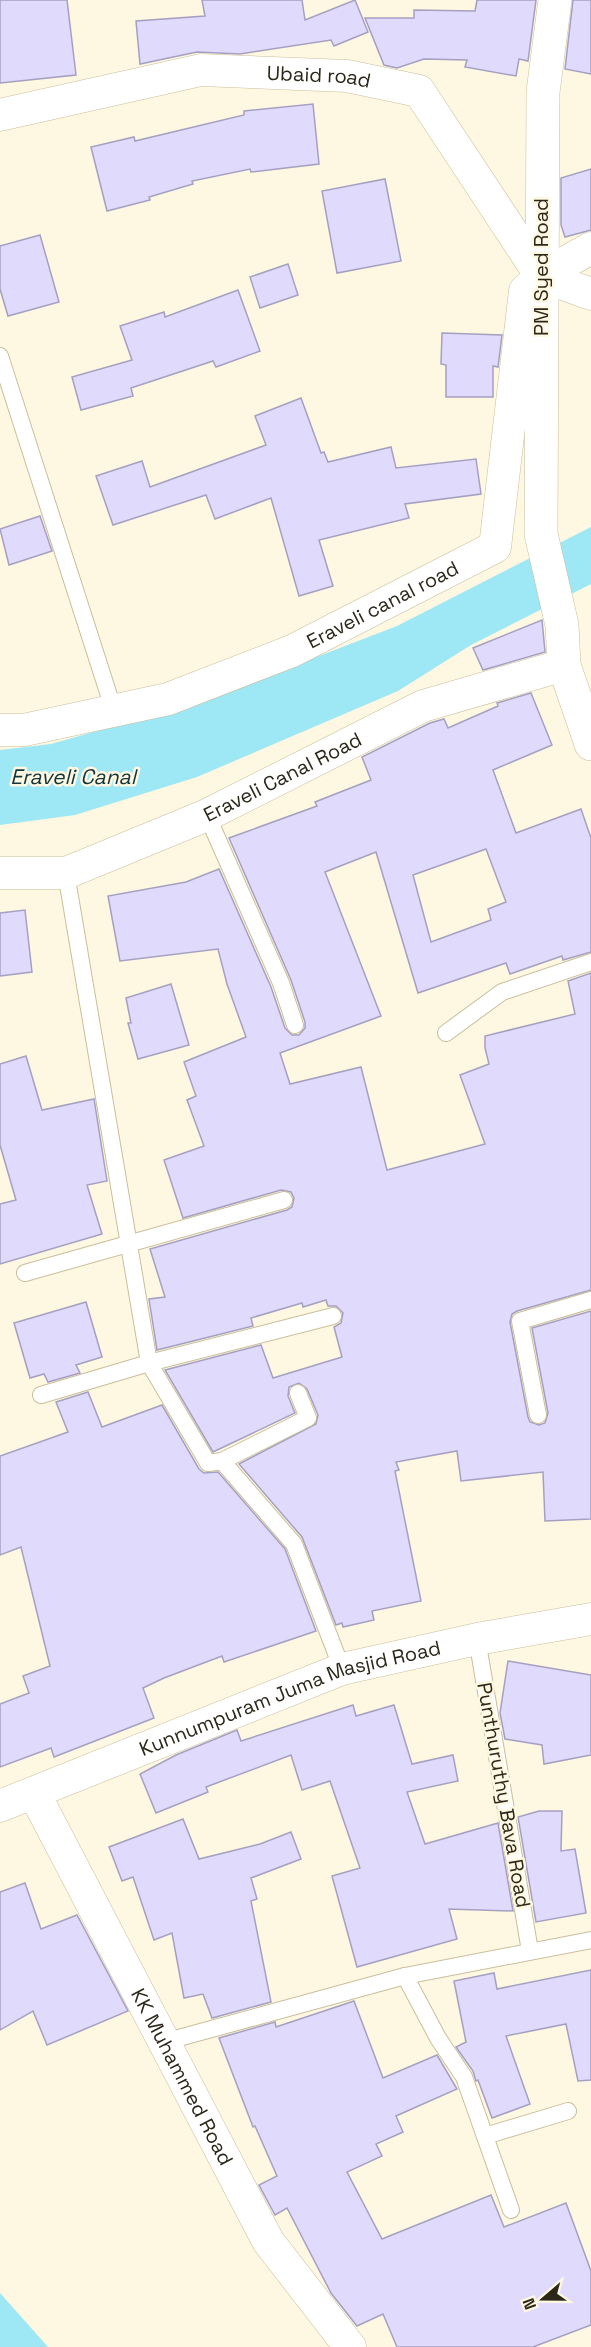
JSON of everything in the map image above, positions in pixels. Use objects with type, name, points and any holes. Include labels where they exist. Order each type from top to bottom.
[{"type":"street","name":"PM Syed Road","points":[[555,0],[543,92],[540,534],[562,625],[564,665],[591,744]]},
{"type":"street","name":"Ubaid road","points":[[0,115],[201,70],[347,75],[418,91],[541,276]]},
{"type":"street","points":[[541,276],[591,248]]},
{"type":"street","points":[[541,276],[591,294]]},
{"type":"street","name":"Eraveli canal road","points":[[0,730],[24,730],[168,699],[292,651],[495,547],[525,291],[541,276]]},
{"type":"street","name":"Eraveli Canal Road","points":[[0,873],[66,873],[207,815],[423,706],[564,665]]},
{"type":"street","name":"Kunnumpuram Juma Masjid Road","points":[[0,1806],[342,1669],[477,1639],[591,1619]]},
{"type":"street","name":"KK Muhammed Road","points":[[34,1792],[268,2241],[350,2347]]},
{"type":"lane","points":[[0,356],[114,711]]},
{"type":"lane","points":[[207,815],[281,983],[295,1025]]},
{"type":"lane","points":[[66,873],[149,1363],[208,1463],[222,1461],[308,1418],[298,1393]]},
{"type":"lane","points":[[446,1033],[502,992],[591,962]]},
{"type":"lane","points":[[25,1273],[285,1200]]},
{"type":"lane","points":[[538,1415],[520,1321],[591,1300]]},
{"type":"lane","points":[[41,1395],[149,1363],[333,1316]]},
{"type":"lane","points":[[222,1461],[294,1544],[342,1669]]},
{"type":"lane","name":"Punthuruthy Bava Road","points":[[477,1639],[530,1951]]},
{"type":"lane","points":[[164,2042],[405,1976],[591,1940]]},
{"type":"lane","points":[[405,1976],[438,2038],[464,2077],[511,2210]]},
{"type":"lane","points":[[485,2136],[568,2111]]},
{"type":"water","name":"Eraveli Canal","points":[[591,527],[591,584],[471,645],[398,691],[197,777],[75,815],[0,825],[0,750],[51,744],[199,702],[397,626]]},
{"type":"water","points":[[0,2293],[48,2347],[0,2347]]},
{"type":"building","points":[[0,0],[67,0],[76,75],[0,83]]},
{"type":"building","points":[[202,0],[302,0],[305,20],[355,0],[368,32],[334,46],[331,40],[240,54],[197,52],[140,64],[136,21],[205,16]]},
{"type":"building","points":[[477,0],[536,0],[528,61],[519,59],[516,76],[465,67],[467,60],[424,59],[397,68],[384,65],[365,18],[414,18],[414,10],[475,11]]},
{"type":"building","points":[[573,0],[591,0],[591,74],[565,69]]},
{"type":"building","points":[[313,104],[319,164],[251,172],[250,169],[192,181],[193,184],[149,197],[150,200],[107,211],[91,147],[134,137],[135,141],[244,115],[244,111]]},
{"type":"building","points":[[591,169],[591,230],[565,237],[561,225],[561,178]]},
{"type":"building","points":[[385,179],[401,261],[337,273],[322,191]]},
{"type":"building","points":[[40,235],[59,302],[8,316],[0,289],[0,246]]},
{"type":"building","points":[[288,264],[298,295],[260,308],[250,277]]},
{"type":"building","points":[[238,290],[260,351],[216,367],[213,361],[131,388],[133,396],[81,410],[72,377],[132,360],[120,326],[164,312],[165,317]]},
{"type":"building","points":[[442,333],[502,335],[498,367],[493,366],[493,397],[446,397],[446,365],[441,364]]},
{"type":"building","points":[[301,398],[321,453],[324,452],[328,462],[391,447],[396,468],[476,459],[481,494],[405,504],[409,518],[319,540],[333,586],[299,596],[271,498],[215,519],[206,495],[113,525],[96,476],[142,461],[150,487],[266,445],[255,416]]},
{"type":"building","points":[[40,516],[52,551],[9,565],[0,529]]},
{"type":"building","points":[[542,620],[545,652],[483,670],[473,648]]},
{"type":"building","points":[[531,693],[552,745],[493,770],[516,833],[581,809],[591,838],[591,952],[563,960],[562,956],[510,974],[506,963],[418,993],[376,852],[325,872],[381,1016],[280,1053],[290,1084],[361,1067],[387,1170],[485,1144],[460,1075],[489,1064],[485,1036],[575,1014],[568,981],[591,973],[591,1290],[517,1311],[512,1314],[510,1322],[528,1417],[530,1422],[539,1425],[545,1423],[548,1413],[532,1328],[591,1311],[591,1519],[545,1521],[543,1472],[461,1481],[457,1451],[396,1462],[399,1470],[395,1471],[421,1601],[372,1611],[374,1620],[343,1627],[342,1623],[336,1625],[302,1537],[239,1464],[316,1424],[318,1415],[307,1389],[299,1383],[289,1387],[288,1396],[295,1413],[213,1452],[165,1370],[261,1345],[273,1378],[342,1357],[334,1327],[341,1323],[343,1313],[336,1306],[328,1306],[326,1300],[303,1307],[302,1303],[251,1318],[253,1326],[157,1350],[149,1299],[165,1297],[150,1249],[287,1210],[292,1207],[294,1198],[291,1192],[281,1190],[183,1218],[164,1160],[204,1146],[187,1100],[196,1096],[184,1062],[246,1037],[227,984],[218,949],[120,961],[108,896],[186,882],[219,869],[271,987],[285,1028],[292,1035],[299,1035],[305,1028],[305,1022],[291,980],[229,838],[317,806],[315,802],[371,780],[362,757],[430,723],[444,719],[448,728],[498,706],[497,703]],"holes":[[[486,849],[506,902],[488,909],[491,920],[431,942],[413,875]]]},
{"type":"building","points":[[25,910],[32,972],[0,976],[0,913]]},
{"type":"building","points":[[171,984],[189,1045],[138,1059],[128,1023],[131,1023],[126,998]]},
{"type":"building","points":[[26,1056],[42,1110],[94,1099],[107,1181],[87,1185],[102,1234],[0,1264],[0,1204],[16,1200],[0,1145],[0,1064]]},
{"type":"building","points":[[86,1302],[102,1357],[76,1365],[80,1373],[48,1382],[44,1374],[30,1378],[14,1323]]},
{"type":"building","points":[[88,1392],[102,1427],[162,1405],[199,1469],[204,1473],[218,1472],[285,1549],[316,1631],[224,1662],[222,1656],[164,1678],[143,1688],[154,1718],[54,1757],[51,1748],[0,1767],[0,1704],[29,1693],[23,1676],[50,1666],[21,1547],[0,1555],[0,1456],[68,1432],[56,1402]]},
{"type":"building","points":[[508,1661],[591,1675],[591,1755],[544,1764],[542,1745],[505,1739],[500,1713]]},
{"type":"building","points":[[353,1705],[356,1716],[394,1705],[412,1764],[453,1755],[458,1781],[407,1792],[425,1844],[498,1823],[513,1911],[449,1909],[457,1939],[357,1967],[332,1876],[360,1868],[330,1781],[302,1790],[291,1755],[206,1787],[208,1792],[156,1813],[140,1774],[176,1755],[237,1730],[241,1741]]},
{"type":"building","points":[[539,1811],[562,1811],[561,1851],[575,1849],[586,1913],[536,1922],[518,1817]]},
{"type":"building","points":[[183,1819],[199,1859],[260,1844],[291,1832],[301,1859],[251,1878],[257,1899],[251,1901],[271,2002],[212,2018],[203,1994],[184,1998],[172,1933],[154,1940],[133,1877],[122,1881],[109,1847]]},
{"type":"building","points":[[25,1883],[41,1929],[77,1915],[128,2011],[47,2045],[33,2011],[0,2030],[0,1892]]},
{"type":"building","points":[[591,1970],[591,2080],[578,2081],[566,2024],[506,2036],[530,2104],[492,2118],[478,2080],[476,2081],[473,2071],[456,2047],[466,2042],[454,1981],[494,1973],[497,1989]]},
{"type":"building","points":[[354,2001],[383,2078],[437,2055],[457,2089],[396,2116],[403,2132],[376,2144],[382,2156],[347,2172],[382,2239],[491,2195],[504,2227],[566,2203],[591,2271],[591,2325],[533,2347],[397,2347],[383,2314],[357,2326],[331,2293],[287,2208],[275,2215],[259,2185],[277,2176],[255,2126],[253,2127],[219,2038],[275,2022],[276,2027]]}]
